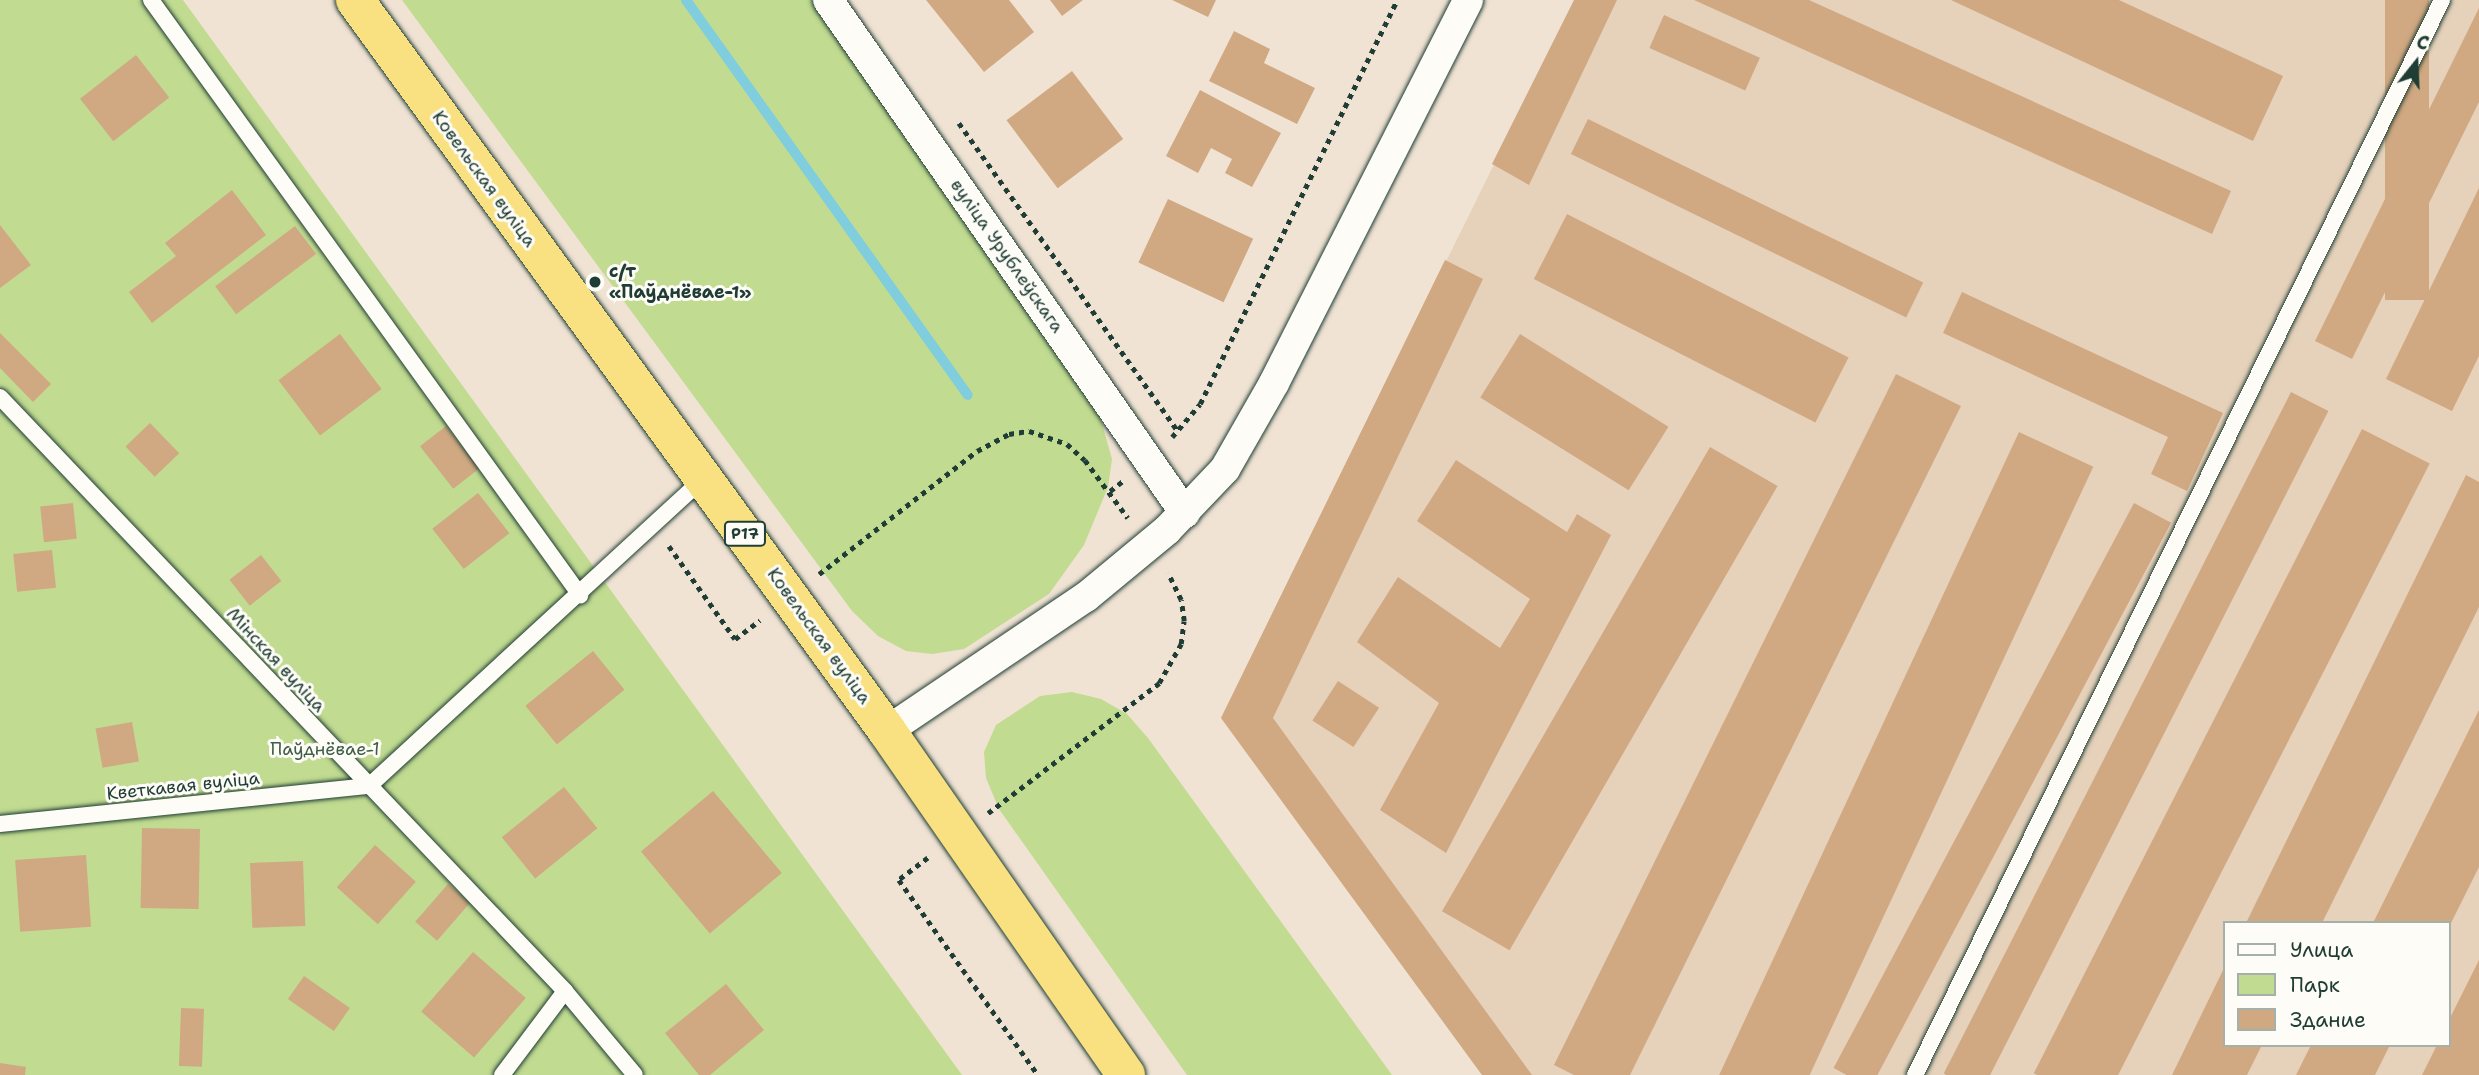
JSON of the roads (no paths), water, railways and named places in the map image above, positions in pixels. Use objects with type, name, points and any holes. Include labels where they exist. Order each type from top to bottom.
[{"type":"highway","name":"Ковельская вуліца","points":[[355,0],[887,731],[1126,1075]]},
{"type":"street","name":"вуліца Урублеўскага","points":[[828,0],[1185,513]]},
{"type":"street","points":[[887,731],[1077,603],[1149,547],[1185,513],[1224,469],[1257,415],[1468,0]]},
{"type":"lane","points":[[151,0],[580,595]]},
{"type":"lane","points":[[1915,1075],[2442,0]]},
{"type":"lane","name":"Мінская вуліца","points":[[0,397],[565,991],[635,1075]]},
{"type":"lane","points":[[369,786],[655,527],[702,480]]},
{"type":"lane","name":"Кветкавая вуліца","points":[[0,824],[369,786]]},
{"type":"lane","points":[[502,1075],[565,991]]},
{"type":"waterway","points":[[686,0],[968,395]]},
{"type":"place","name":"с/т «Паўднёвае-1»","points":[[595,282]]},
{"type":"park label","name":"Паўднёвае-1","points":[[325,749]]}]
